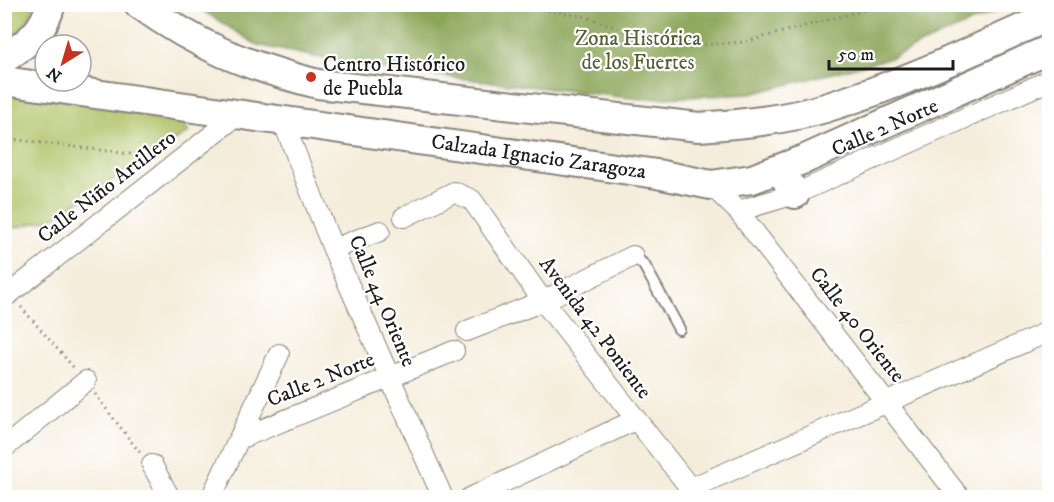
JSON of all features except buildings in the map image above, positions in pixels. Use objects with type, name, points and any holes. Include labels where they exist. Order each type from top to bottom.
[{"type":"main road","points":[[4,59],[31,39],[46,22],[51,4]]},
{"type":"main road","points":[[139,4],[186,36],[224,55],[262,70],[318,84],[699,127],[746,124],[823,108],[900,82],[1050,16]]},
{"type":"main road","name":"Calzada Ignacio Zaragoza","points":[[4,81],[657,174],[711,185],[752,179],[780,169],[1050,49]]},
{"type":"main road","points":[[780,169],[795,194]]},
{"type":"street","name":"Calle 2 Norte","points":[[738,211],[795,194],[1050,80]]},
{"type":"street","name":"Calle Niño Artillero","points":[[4,298],[239,114]]},
{"type":"street","name":"Calle 44 Oriente","points":[[283,121],[333,249],[442,498]]},
{"type":"street","name":"Calle 40 Oriente","points":[[711,185],[738,211],[960,498]]},
{"type":"street","name":"Avenida 42 Poniente","points":[[404,217],[454,192],[472,200],[543,301],[695,493]]},
{"type":"street","points":[[333,249],[380,231]]},
{"type":"street","points":[[467,331],[543,301],[633,256]]},
{"type":"street","points":[[695,493],[886,401],[1050,331]]},
{"type":"street","name":"Calle 2 Norte","points":[[239,439],[454,351]]},
{"type":"street","points":[[212,498],[279,354]]},
{"type":"street","points":[[4,448],[86,381]]},
{"type":"street","points":[[470,498],[635,420]]},
{"type":"street","points":[[152,465],[164,495]]},
{"type":"lane","points":[[633,256],[644,265],[679,329]]},
{"type":"path","points":[[506,4],[583,16],[659,42],[683,46],[745,42],[887,4]]},
{"type":"path","points":[[4,138],[180,161]]},
{"type":"green space","points":[[5,5],[34,5],[30,17],[23,26],[5,42]]},
{"type":"green space","name":"Zona Histórica de los Fuertes","points":[[194,5],[1010,5],[890,58],[751,94],[639,99],[370,68],[257,45]]},
{"type":"green space","points":[[5,92],[181,118],[189,132],[51,219],[5,230]]},
{"type":"place","name":"Centro Histórico de Puebla","points":[[311,77]]}]
